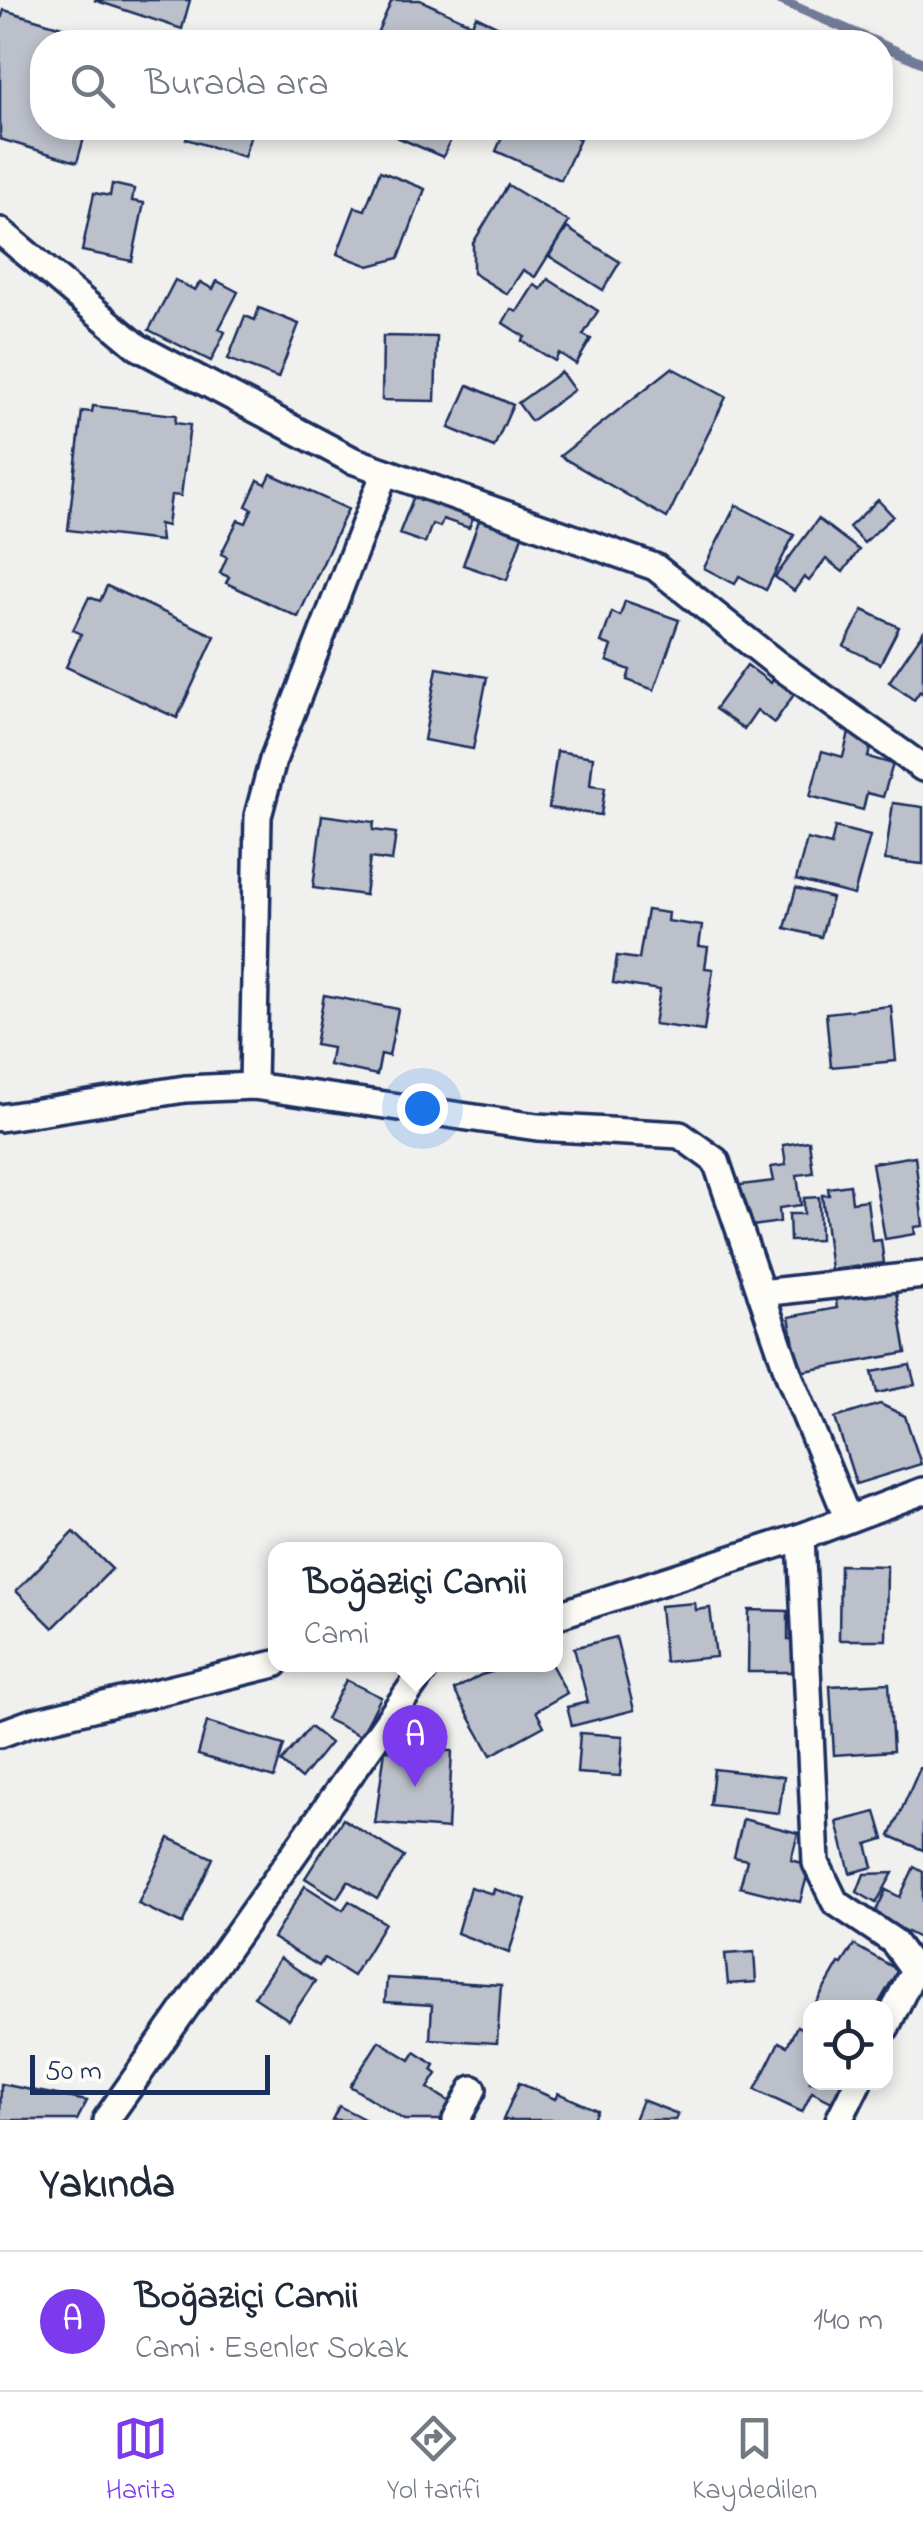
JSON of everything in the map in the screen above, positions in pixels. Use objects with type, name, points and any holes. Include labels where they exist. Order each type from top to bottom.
[{"type":"street","points":[[0,231],[138,347],[352,460],[655,567],[777,664],[923,768]]},
{"type":"street","points":[[254,1086],[258,816],[273,760],[385,472]]},
{"type":"street","points":[[0,1118],[186,1089],[254,1086],[537,1126],[680,1135],[716,1161],[790,1378],[848,1519]]},
{"type":"street","points":[[761,1292],[923,1275]]},
{"type":"street","points":[[563,1613],[800,1537],[923,1492]]},
{"type":"street","points":[[800,1537],[816,1863],[835,1902],[893,1941],[914,1970],[893,2013]]},
{"type":"street","points":[[0,1734],[30,1723],[268,1666]]},
{"type":"street","points":[[106,2120],[422,1672]]},
{"type":"street","points":[[456,2120],[473,2089]]},
{"type":"street","points":[[839,2120],[854,2090]]},
{"type":"building","points":[[94,0],[190,0],[182,29]]},
{"type":"building","points":[[392,0],[420,0],[472,24],[476,16],[501,28],[500,30],[378,30]]},
{"type":"building","points":[[4,10],[72,30],[30,30],[30,140],[83,140],[77,162],[0,139],[0,23]]},
{"type":"building","points":[[189,140],[249,140],[244,157]]},
{"type":"building","points":[[404,140],[451,140],[443,157]]},
{"type":"building","points":[[501,140],[580,140],[561,180],[496,151]]},
{"type":"building","points":[[380,171],[425,189],[399,258],[369,266],[337,254],[355,207],[365,210]]},
{"type":"building","points":[[112,184],[134,189],[132,201],[144,203],[132,261],[82,251],[94,193],[110,196]]},
{"type":"building","points":[[508,185],[569,222],[535,277],[523,270],[507,294],[473,273],[473,243]]},
{"type":"building","points":[[567,228],[620,262],[603,290],[549,256]]},
{"type":"building","points":[[548,279],[598,311],[583,335],[591,339],[576,364],[559,353],[555,361],[522,341],[525,337],[503,323],[511,309],[517,312],[534,285],[541,289]]},
{"type":"building","points":[[175,280],[195,290],[200,282],[213,289],[217,281],[238,292],[219,329],[225,332],[211,361],[149,330]]},
{"type":"building","points":[[259,308],[299,324],[278,378],[228,359],[245,316],[255,320]]},
{"type":"building","points":[[383,336],[437,337],[435,401],[382,400]]},
{"type":"building","points":[[672,368],[726,397],[667,518],[560,456]]},
{"type":"building","points":[[561,372],[574,390],[531,421],[518,403]]},
{"type":"building","points":[[468,385],[513,405],[494,447],[449,428]]},
{"type":"building","points":[[93,406],[176,415],[175,423],[190,425],[181,496],[171,495],[167,526],[159,524],[161,541],[68,530],[82,411],[92,412]]},
{"type":"building","points":[[271,474],[348,509],[298,617],[226,583],[229,577],[220,573],[227,557],[221,554],[238,520],[246,523],[252,509],[246,506],[258,480],[266,484]]},
{"type":"building","points":[[417,488],[476,510],[469,528],[443,519],[440,527],[432,524],[425,543],[399,534]]},
{"type":"building","points":[[878,500],[893,516],[864,543],[849,527]]},
{"type":"building","points":[[736,505],[794,535],[766,590],[739,576],[735,584],[704,568]]},
{"type":"building","points":[[481,515],[524,530],[507,580],[463,565]]},
{"type":"building","points":[[818,519],[859,550],[843,572],[826,559],[809,581],[804,577],[794,591],[775,577]]},
{"type":"building","points":[[107,586],[215,636],[177,718],[66,667],[81,634],[73,630],[89,597],[100,601]]},
{"type":"building","points":[[625,601],[679,620],[654,690],[627,680],[630,670],[607,661],[612,646],[601,642],[612,612],[620,616]]},
{"type":"building","points":[[863,610],[899,627],[880,664],[844,646]]},
{"type":"building","points":[[923,632],[923,694],[920,691],[914,700],[889,682]]},
{"type":"building","points":[[747,665],[771,683],[774,678],[795,693],[774,723],[757,710],[744,729],[715,709]]},
{"type":"building","points":[[437,668],[487,677],[473,749],[424,740]]},
{"type":"building","points":[[849,732],[873,738],[868,757],[893,764],[883,797],[867,793],[863,810],[810,796],[822,751],[843,757]]},
{"type":"building","points":[[557,751],[593,757],[590,785],[605,787],[601,815],[549,808]]},
{"type":"building","points":[[893,803],[923,807],[923,864],[885,860]]},
{"type":"building","points":[[322,815],[374,822],[373,830],[396,833],[392,861],[370,858],[365,895],[313,888]]},
{"type":"building","points":[[835,827],[870,836],[854,895],[796,880],[807,839],[831,845]]},
{"type":"building","points":[[796,888],[832,898],[821,937],[785,928]]},
{"type":"building","points":[[647,910],[668,913],[667,921],[702,926],[699,946],[708,947],[705,968],[713,969],[704,1031],[654,1024],[660,990],[613,983],[617,956],[639,959]]},
{"type":"building","points":[[324,995],[398,1009],[389,1056],[381,1054],[377,1075],[329,1065],[332,1048],[315,1045]]},
{"type":"building","points":[[891,1006],[896,1061],[831,1067],[826,1013]]},
{"type":"building","points":[[809,1141],[813,1173],[797,1175],[801,1205],[779,1208],[780,1222],[745,1227],[740,1185],[774,1181],[771,1167],[786,1165],[783,1145]]},
{"type":"building","points":[[915,1156],[923,1226],[914,1227],[915,1234],[885,1239],[872,1163]]},
{"type":"building","points":[[850,1185],[852,1202],[867,1200],[872,1241],[881,1240],[884,1263],[831,1270],[822,1195],[829,1195],[828,1188]]},
{"type":"building","points":[[819,1197],[820,1240],[790,1241],[789,1214],[804,1214],[804,1198]]},
{"type":"building","points":[[895,1286],[906,1353],[799,1372],[789,1317],[837,1308],[835,1297]]},
{"type":"building","points":[[910,1365],[915,1385],[877,1393],[872,1372]]},
{"type":"building","points":[[880,1404],[905,1416],[921,1464],[856,1484],[835,1418]]},
{"type":"building","points":[[74,1532],[112,1569],[53,1628],[16,1591]]},
{"type":"building","points":[[840,1565],[887,1566],[886,1640],[839,1640]]},
{"type":"building","points":[[695,1603],[696,1610],[710,1608],[716,1657],[665,1662],[660,1606]]},
{"type":"building","points":[[749,1610],[788,1611],[788,1640],[796,1640],[795,1672],[748,1672]]},
{"type":"building","points":[[616,1637],[634,1710],[572,1726],[567,1707],[588,1702],[574,1648]]},
{"type":"building","points":[[555,1672],[567,1693],[536,1711],[544,1726],[491,1755],[454,1690],[481,1675]]},
{"type":"building","points":[[346,1680],[381,1697],[361,1736],[326,1719]]},
{"type":"building","points":[[889,1683],[893,1751],[834,1755],[830,1686]]},
{"type":"building","points":[[207,1722],[284,1745],[274,1778],[198,1755]]},
{"type":"building","points":[[310,1727],[330,1743],[301,1779],[281,1762]]},
{"type":"building","points":[[580,1733],[623,1736],[620,1776],[577,1773]]},
{"type":"building","points":[[385,1750],[452,1751],[448,1829],[375,1823]]},
{"type":"building","points":[[920,1768],[923,1769],[923,1850],[890,1836]]},
{"type":"building","points":[[714,1769],[784,1777],[779,1813],[710,1805]]},
{"type":"building","points":[[876,1812],[884,1839],[867,1844],[873,1867],[850,1873],[837,1822]]},
{"type":"building","points":[[343,1819],[404,1857],[377,1899],[348,1881],[337,1898],[305,1878]]},
{"type":"building","points":[[743,1819],[798,1833],[791,1860],[810,1865],[800,1902],[740,1887],[747,1860],[734,1857]]},
{"type":"building","points":[[169,1838],[213,1858],[182,1924],[138,1904]]},
{"type":"building","points":[[914,1867],[923,1872],[923,1940],[874,1915],[886,1890],[900,1897]]},
{"type":"building","points":[[893,1873],[876,1903],[857,1892],[864,1874]]},
{"type":"building","points":[[305,1886],[343,1910],[349,1901],[385,1923],[353,1976],[324,1958],[319,1966],[273,1938]]},
{"type":"building","points":[[470,1887],[493,1894],[494,1889],[526,1899],[509,1953],[457,1933]]},
{"type":"building","points":[[854,1945],[898,1970],[881,2000],[818,2000],[839,1963]]},
{"type":"building","points":[[754,1952],[756,1982],[728,1984],[725,1954]]},
{"type":"building","points":[[280,1958],[315,1981],[289,2020],[254,1997]]},
{"type":"building","points":[[387,1978],[501,1985],[497,2043],[430,2039],[432,2005],[385,2002]]},
{"type":"building","points":[[797,2026],[803,2029],[803,2090],[845,2090],[838,2105],[812,2092],[802,2112],[755,2090],[779,2042],[787,2046]]},
{"type":"building","points":[[379,2041],[410,2060],[415,2052],[435,2065],[432,2070],[437,2074],[428,2088],[453,2104],[443,2120],[404,2120],[350,2086]]},
{"type":"building","points":[[519,2083],[555,2099],[558,2093],[597,2110],[592,2120],[503,2120]]},
{"type":"building","points":[[1,2084],[87,2101],[77,2120],[0,2120]]},
{"type":"building","points":[[642,2100],[678,2114],[675,2120],[634,2120]]},
{"type":"building","points":[[339,2106],[366,2120],[332,2120]]},
{"type":"waterway","points":[[780,0],[849,30]]},
{"type":"waterway","points":[[893,50],[923,63]]},
{"type":"place","name":"Boğaziçi Camii","points":[[415,1787]]}]
